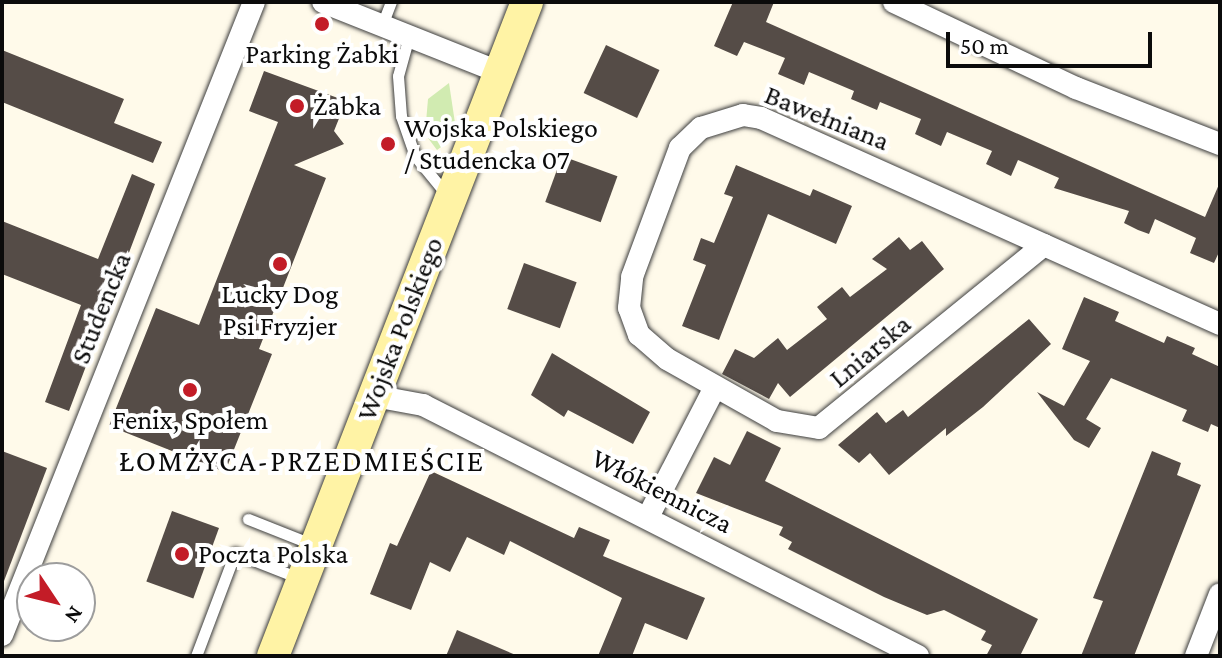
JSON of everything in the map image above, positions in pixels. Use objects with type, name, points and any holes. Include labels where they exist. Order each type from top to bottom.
[{"type":"main road","name":"Wojska Polskiego","points":[[273,656],[499,72],[522,4]]},
{"type":"street","name":"Studencka","points":[[2,635],[254,2]]},
{"type":"street","points":[[323,2],[499,72]]},
{"type":"street","points":[[894,2],[1076,88],[1220,144]]},
{"type":"street","name":"Bawełniana","points":[[714,389],[639,335],[629,294],[680,148],[721,118],[761,118],[1220,324]]},
{"type":"street","name":"Lniarska","points":[[714,389],[791,426],[827,424],[1044,245]]},
{"type":"street","points":[[648,517],[714,389]]},
{"type":"street","name":"Włókiennicza","points":[[374,396],[423,405],[918,656]]},
{"type":"street","points":[[1196,656],[1220,594]]},
{"type":"lane","points":[[382,25],[391,2]]},
{"type":"lane","points":[[409,36],[398,76],[401,116],[415,156],[450,198]]},
{"type":"lane","points":[[248,519],[317,546]]},
{"type":"lane","points":[[196,656],[235,553],[303,579]]},
{"type":"green space","points":[[449,83],[455,123],[448,142],[437,150],[425,134],[428,99]]},
{"type":"building","points":[[733,2],[774,2],[766,22],[1205,217],[1220,182],[1220,250],[1214,263],[1190,253],[1196,238],[1155,219],[1149,234],[1138,230],[1124,223],[1129,211],[1054,188],[1059,178],[1018,160],[1011,176],[986,164],[992,151],[947,132],[941,146],[915,134],[921,119],[880,102],[877,110],[851,99],[854,91],[809,72],[804,85],[778,74],[785,58],[744,42],[737,56],[714,46]]},
{"type":"building","points":[[606,45],[659,70],[637,118],[584,93]]},
{"type":"building","points":[[2,50],[124,99],[114,123],[162,142],[153,163],[2,102]]},
{"type":"building","points":[[264,71],[346,101],[334,131],[344,144],[294,165],[326,178],[259,349],[272,354],[225,472],[109,426],[156,308],[199,325],[278,122],[249,111]]},
{"type":"building","points":[[562,156],[617,176],[601,222],[545,202]]},
{"type":"building","points":[[736,165],[810,196],[813,189],[852,206],[836,244],[768,214],[719,340],[682,326],[706,265],[693,260],[701,238],[714,243],[733,197],[724,194]]},
{"type":"building","points":[[132,174],[155,184],[69,411],[45,402],[81,305],[2,274],[2,221],[98,259]]},
{"type":"building","points":[[899,237],[910,250],[922,241],[944,269],[790,397],[778,383],[769,399],[722,374],[735,349],[754,358],[778,338],[787,350],[827,319],[817,307],[842,287],[850,297],[887,269],[872,259]]},
{"type":"building","points":[[524,263],[577,282],[560,328],[507,309]]},
{"type":"building","points":[[1084,297],[1119,312],[1115,321],[1164,343],[1167,336],[1195,348],[1192,354],[1220,367],[1220,428],[1211,424],[1208,432],[1182,421],[1187,410],[1111,378],[1086,419],[1101,428],[1089,448],[1074,440],[1037,392],[1064,406],[1090,361],[1062,349]]},
{"type":"building","points":[[1029,319],[1051,344],[983,407],[946,436],[946,428],[889,475],[870,453],[859,463],[838,445],[877,412],[886,423],[903,410],[908,417]]},
{"type":"building","points":[[552,353],[650,412],[633,444],[568,410],[564,417],[531,395]]},
{"type":"building","points":[[747,431],[781,448],[765,481],[1038,619],[1020,656],[986,656],[992,645],[981,640],[986,631],[944,610],[927,615],[884,597],[788,549],[792,542],[779,535],[783,527],[696,493],[714,457],[730,465]]},
{"type":"building","points":[[2,451],[47,468],[4,581],[2,581]]},
{"type":"building","points":[[1152,451],[1181,463],[1177,475],[1201,485],[1134,656],[1081,656],[1103,601],[1093,598]]},
{"type":"building","points":[[431,471],[574,538],[579,527],[610,540],[603,556],[705,598],[687,640],[645,623],[632,656],[598,656],[622,598],[510,541],[504,555],[467,537],[450,572],[430,562],[411,610],[370,594],[390,543],[397,546]]},
{"type":"building","name":"Poczta Polska","points":[[172,511],[219,528],[193,599],[146,581]]},
{"type":"building","points":[[457,630],[518,656],[446,656]]},
{"type":"place","name":"Parking Żabki","points":[[322,24]]},
{"type":"place","name":"Żabka","points":[[297,106]]},
{"type":"place","name":"Wojska Polskiego / Studencka 07","points":[[388,144]]},
{"type":"place","name":"Lucky Dog Psi Fryzjer","points":[[280,264]]},
{"type":"place","name":"Fenix, Społem","points":[[190,390]]},
{"type":"place","name":"Poczta Polska","points":[[182,554]]},
{"type":"district","name":"ŁOMŻYCA-PRZEDMIEŚCIE","points":[[302,461]]}]
